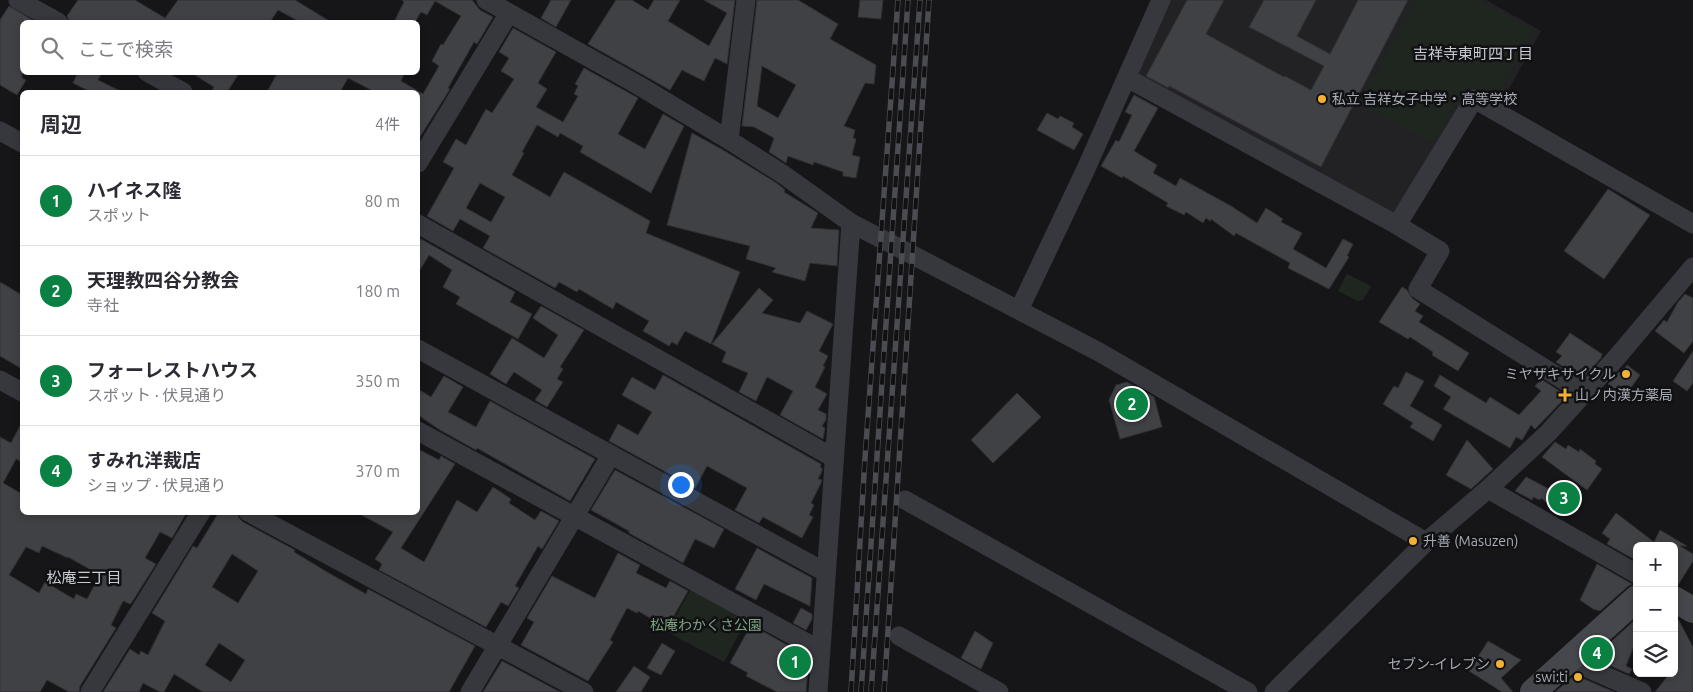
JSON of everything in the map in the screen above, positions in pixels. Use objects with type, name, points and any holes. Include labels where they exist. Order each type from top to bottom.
[{"type":"street","points":[[18,0],[54,20]]},
{"type":"street","points":[[486,0],[638,85],[729,140],[784,175],[851,223],[1099,352],[1426,542]]},
{"type":"street","points":[[729,140],[746,0]]},
{"type":"street","points":[[1019,310],[1127,78],[1161,0]]},
{"type":"street","points":[[420,160],[509,13]]},
{"type":"street","points":[[152,75],[179,90]]},
{"type":"street","points":[[1127,78],[1397,225],[1440,251],[1418,290],[1584,393]]},
{"type":"street","points":[[1397,225],[1474,99],[1693,224]]},
{"type":"street","points":[[0,131],[20,142]]},
{"type":"street","points":[[818,692],[851,223]]},
{"type":"street","points":[[420,225],[834,458]]},
{"type":"street","points":[[1274,692],[1426,542],[1488,489],[1548,433],[1617,357],[1693,267]]},
{"type":"street","points":[[420,350],[825,572]]},
{"type":"street","points":[[0,380],[20,391]]},
{"type":"street","points":[[420,432],[820,650]]},
{"type":"street","points":[[470,692],[611,455]]},
{"type":"street","points":[[1488,489],[1633,572]]},
{"type":"street","points":[[905,500],[1248,692]]},
{"type":"street","points":[[90,692],[199,515]]},
{"type":"street","points":[[254,515],[584,692]]},
{"type":"street","points":[[1678,601],[1693,610]]},
{"type":"street","points":[[1533,692],[1633,602]]},
{"type":"street","points":[[899,636],[998,692]]},
{"type":"street","points":[[1569,660],[1642,692]]},
{"type":"shaded area","name":"私立 吉祥女子中学・高等学校","points":[[1168,0],[1486,0],[1541,31],[1499,107],[1471,91],[1398,211],[1390,214],[1139,78],[1137,71]]},
{"type":"green space","points":[[1417,0],[1479,0],[1533,30],[1495,99],[1473,87],[1468,87],[1433,143],[1359,103]]},
{"type":"green space","points":[[1347,274],[1371,286],[1363,300],[1358,301],[1338,291]]},
{"type":"green space","name":"松庵わかくさ公園","points":[[691,589],[747,619],[724,662],[667,632]]},
{"type":"building","points":[[78,0],[135,0],[165,18],[178,0],[295,0],[328,20],[296,20],[278,10],[271,20],[68,20],[67,16]]},
{"type":"building","points":[[402,0],[472,0],[480,10],[493,17],[477,44],[474,42],[448,88],[450,89],[420,137],[420,92],[423,94],[439,66],[432,61],[441,44],[443,45],[461,16],[435,1],[427,15],[421,12],[416,20],[395,20],[404,2]]},
{"type":"building","points":[[551,0],[571,0],[556,27],[541,18]]},
{"type":"building","points":[[616,0],[632,0],[648,10],[654,0],[680,0],[668,21],[709,46],[727,13],[704,0],[735,0],[727,64],[715,58],[704,81],[682,70],[670,90],[588,44]]},
{"type":"building","points":[[757,0],[798,0],[838,24],[830,39],[876,65],[874,84],[865,83],[844,126],[855,130],[853,138],[856,139],[852,155],[860,157],[856,178],[843,176],[843,172],[814,162],[813,165],[788,156],[786,163],[769,152],[774,138],[754,127],[742,126]],"holes":[[[762,66],[796,85],[778,118],[757,106]]]},
{"type":"building","points":[[860,0],[883,0],[881,19],[858,17]]},
{"type":"building","points":[[1187,0],[1224,0],[1206,34],[1311,90],[1324,66],[1249,27],[1264,0],[1316,0],[1297,36],[1330,54],[1358,0],[1408,0],[1321,167],[1169,86],[1168,88],[1146,76]]},
{"type":"building","points":[[9,6],[33,20],[20,20],[20,75],[26,80],[17,95],[0,85],[0,20]]},
{"type":"building","points":[[513,28],[556,52],[538,83],[547,89],[536,107],[563,122],[578,96],[574,94],[578,86],[575,84],[584,68],[638,98],[618,134],[645,149],[663,114],[684,126],[651,193],[580,152],[583,146],[560,133],[558,137],[537,125],[512,175],[550,197],[564,172],[650,221],[646,233],[740,272],[711,344],[685,331],[677,345],[672,342],[669,346],[643,331],[649,321],[616,302],[613,309],[579,289],[577,292],[559,282],[555,288],[483,248],[490,236],[460,219],[453,231],[427,216],[454,168],[443,162],[456,139],[466,145],[486,109],[492,113],[514,79],[501,71],[509,58],[499,52]],"holes":[[[480,183],[505,197],[491,222],[466,208]]]},
{"type":"building","points":[[77,75],[100,75],[98,80],[118,90],[87,90],[73,83]]},
{"type":"building","points":[[195,75],[238,75],[228,90],[212,90],[214,87]]},
{"type":"building","points":[[276,75],[404,75],[401,81],[416,90],[371,90],[348,78],[341,90],[268,90]]},
{"type":"building","points":[[1134,95],[1158,108],[1134,151],[1157,165],[1153,173],[1176,186],[1180,178],[1231,206],[1257,223],[1266,208],[1283,219],[1281,222],[1302,233],[1293,249],[1326,268],[1343,239],[1353,244],[1347,256],[1349,257],[1329,289],[1288,268],[1290,263],[1236,233],[1234,236],[1211,219],[1210,221],[1206,218],[1203,223],[1186,212],[1184,215],[1166,206],[1168,203],[1123,176],[1122,178],[1101,166],[1116,140],[1119,142],[1132,115],[1125,112]]},
{"type":"building","points":[[1047,113],[1058,119],[1060,116],[1074,123],[1072,127],[1083,134],[1074,150],[1037,130]]},
{"type":"building","points":[[692,133],[778,184],[785,190],[784,192],[818,213],[811,228],[839,230],[837,266],[810,263],[805,281],[772,272],[776,268],[746,259],[750,246],[667,225]]},
{"type":"building","points":[[1608,189],[1650,215],[1604,279],[1564,251]]},
{"type":"building","points":[[421,239],[515,292],[510,302],[532,314],[518,339],[456,304],[460,297],[443,287],[452,270],[429,255],[420,270]]},
{"type":"building","points":[[0,282],[20,294],[20,368],[0,356]]},
{"type":"building","points":[[1402,287],[1420,304],[1415,311],[1423,316],[1419,322],[1469,353],[1458,371],[1432,355],[1433,352],[1410,337],[1408,339],[1379,322]]},
{"type":"building","points":[[759,288],[773,300],[762,313],[800,323],[807,311],[833,324],[819,351],[828,356],[815,387],[827,394],[818,410],[826,414],[826,420],[822,426],[825,428],[823,439],[780,415],[793,391],[767,377],[756,401],[739,392],[748,373],[722,362],[726,352],[712,344]]},
{"type":"building","points":[[1685,294],[1693,298],[1693,341],[1684,353],[1655,331],[1664,320],[1667,322],[1678,302]]},
{"type":"building","points":[[541,306],[584,330],[560,367],[563,369],[557,379],[563,382],[547,407],[535,400],[542,390],[514,372],[506,384],[490,374],[512,338],[544,358],[558,335],[533,318]]},
{"type":"building","points":[[1570,333],[1602,354],[1601,358],[1582,379],[1556,362],[1562,356],[1556,352]]},
{"type":"building","points":[[1693,351],[1693,383],[1687,391],[1673,381]]},
{"type":"building","points":[[1627,365],[1640,375],[1625,396],[1608,384],[1619,372],[1622,374]]},
{"type":"building","points":[[1406,372],[1424,381],[1410,406],[1442,425],[1433,441],[1410,427],[1413,423],[1383,404],[1394,386],[1398,388]]},
{"type":"building","points":[[663,375],[821,464],[822,471],[818,479],[822,480],[811,503],[814,505],[809,515],[813,517],[802,538],[763,517],[759,523],[735,510],[747,488],[707,466],[695,488],[609,441],[618,424],[638,435],[652,412],[622,395],[632,377],[655,390]]},
{"type":"building","points":[[1440,375],[1486,403],[1490,397],[1519,415],[1541,391],[1535,386],[1541,379],[1567,396],[1535,429],[1531,425],[1522,440],[1516,437],[1510,448],[1443,409],[1451,397],[1434,386]]},
{"type":"building","points":[[444,376],[463,387],[448,412],[476,427],[490,401],[595,459],[570,501],[477,448],[476,450],[440,430],[420,416],[420,390],[431,397]]},
{"type":"building","points":[[1127,382],[1154,397],[1162,427],[1120,439],[1109,400],[1116,385]]},
{"type":"building","points":[[1017,393],[1041,417],[993,463],[971,440]]},
{"type":"building","points":[[20,426],[20,461],[16,459],[3,483],[20,493],[20,515],[185,515],[172,538],[160,532],[145,558],[156,564],[132,602],[130,604],[123,601],[111,625],[116,628],[80,686],[79,692],[69,692],[47,680],[40,692],[0,692],[0,437],[11,443]],"holes":[[[42,546],[68,557],[100,575],[87,599],[76,594],[74,599],[45,582],[39,593],[9,575],[26,547],[39,553]]]},
{"type":"building","points":[[1467,440],[1493,469],[1471,489],[1446,475]]},
{"type":"building","points":[[1555,442],[1566,449],[1568,445],[1579,452],[1580,449],[1596,461],[1595,464],[1602,469],[1587,490],[1542,457]]},
{"type":"building","points":[[420,450],[439,460],[441,456],[455,464],[401,548],[424,562],[457,500],[477,512],[493,487],[511,499],[509,503],[535,520],[541,511],[559,521],[542,549],[538,546],[515,586],[519,588],[508,606],[501,602],[486,627],[379,570],[382,564],[375,559],[393,532],[362,515],[420,515]]},
{"type":"building","points":[[615,470],[724,529],[714,548],[695,539],[683,563],[591,510]]},
{"type":"building","points":[[1526,477],[1575,503],[1565,516],[1541,498],[1540,500],[1533,497],[1532,500],[1515,491]]},
{"type":"building","points":[[1616,513],[1654,542],[1633,542],[1633,559],[1607,544],[1610,539],[1602,533]]},
{"type":"building","points":[[217,515],[238,515],[243,522],[295,550],[294,552],[366,594],[368,589],[475,646],[449,692],[203,692],[174,674],[164,692],[160,692],[143,683],[139,692],[103,692],[130,649],[139,655],[141,651],[148,655],[165,621],[152,613],[193,546],[197,548]],"holes":[[[232,554],[258,571],[238,603],[212,587]],[[219,643],[245,660],[231,682],[205,665]]]},
{"type":"building","points":[[1660,530],[1687,546],[1680,546],[1693,554],[1693,561],[1678,585],[1678,542],[1654,542]]},
{"type":"building","points":[[757,548],[812,578],[810,606],[764,584],[756,600],[735,589]]},
{"type":"building","points":[[618,553],[640,565],[636,573],[666,588],[670,581],[688,591],[667,628],[638,611],[637,613],[627,608],[610,640],[613,642],[588,681],[521,645],[534,622],[527,618],[552,576],[595,598]]},
{"type":"building","points":[[1597,564],[1632,584],[1600,611],[1593,609],[1580,600]]},
{"type":"building","points":[[801,608],[812,614],[812,619],[806,630],[793,623]]},
{"type":"building","points":[[1678,619],[1693,647],[1693,692],[1655,692],[1667,677],[1678,677]]},
{"type":"building","points":[[1633,622],[1633,648],[1626,666],[1632,669],[1629,674],[1593,658]]},
{"type":"building","points":[[751,625],[809,657],[806,692],[777,692],[746,676],[748,673],[730,663]]},
{"type":"building","points":[[975,631],[993,643],[981,669],[961,658]]},
{"type":"building","points":[[1488,641],[1521,660],[1501,678],[1513,692],[1502,692],[1469,671]]},
{"type":"building","points":[[662,643],[675,651],[661,675],[647,668]]},
{"type":"building","points":[[502,661],[560,692],[483,692]]},
{"type":"building","points":[[634,666],[650,677],[641,692],[616,692]]},
{"type":"building","points":[[1575,675],[1614,692],[1555,692]]},
{"type":"railway","points":[[851,692],[865,458],[898,0]]},
{"type":"railway","points":[[861,692],[908,0]]},
{"type":"railway","points":[[871,692],[920,0]]},
{"type":"railway","points":[[884,692],[929,0]]},
{"type":"place","name":"私立 吉祥女子中学・高等学校","points":[[1322,99]]},
{"type":"place","name":"ミヤザキサイクル","points":[[1626,374]]},
{"type":"place","name":"山ノ内漢方薬局","points":[[1565,395]]},
{"type":"place","name":"天理教四谷分教会","points":[[1132,404]]},
{"type":"place","name":"フォーレストハウス","points":[[1564,498]]},
{"type":"place","name":"升善 (Masuzen)","points":[[1413,541]]},
{"type":"place","name":"すみれ洋裁店","points":[[1597,653]]},
{"type":"place","name":"ハイネス隆","points":[[795,662]]},
{"type":"place","name":"セブン-イレブン","points":[[1500,664]]},
{"type":"place","name":"swi:ti","points":[[1578,677]]},
{"type":"district","name":"吉祥寺東町四丁目","points":[[1473,54]]},
{"type":"district","name":"松庵三丁目","points":[[84,578]]}]
